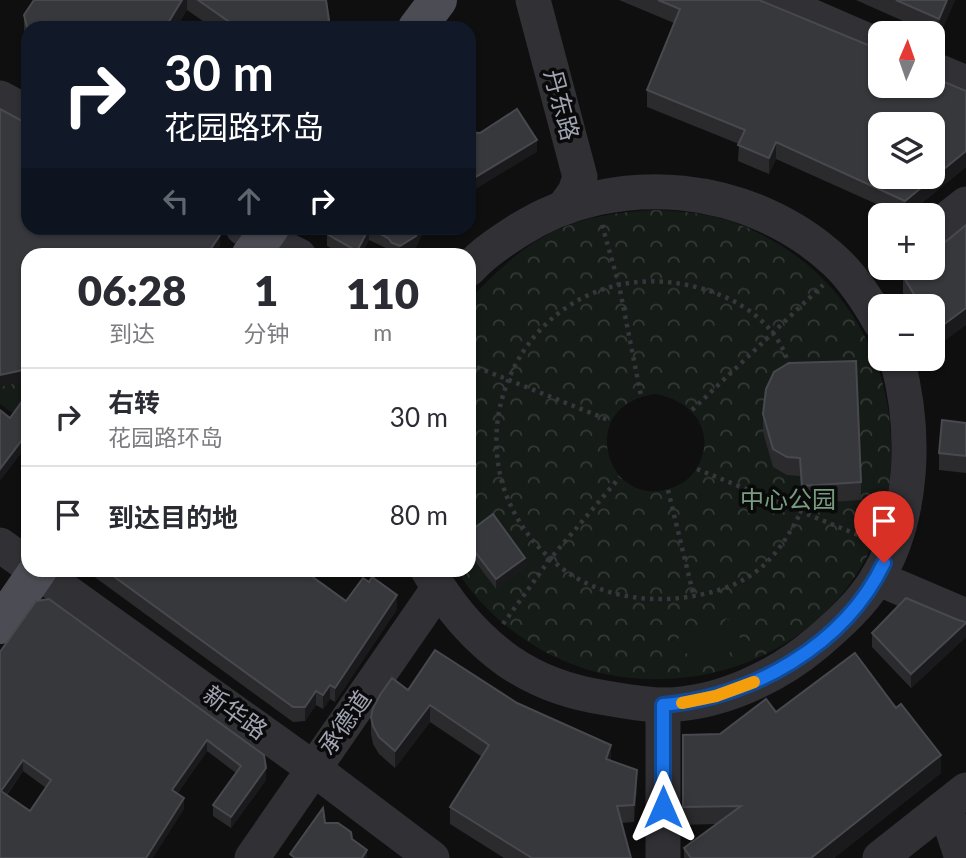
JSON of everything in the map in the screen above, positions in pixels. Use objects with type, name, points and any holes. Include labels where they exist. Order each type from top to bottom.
[{"type":"main road","points":[[423,21],[438,0]]},
{"type":"main road","points":[[0,625],[33,577]]},
{"type":"street","name":"丹东路","points":[[533,0],[580,177],[575,192],[565,206]]},
{"type":"street","name":"丹东路","points":[[546,0],[590,173],[598,183],[609,207]]},
{"type":"street","points":[[774,0],[868,41]]},
{"type":"street","points":[[945,74],[966,83]]},
{"type":"street","points":[[0,98],[21,109]]},
{"type":"street","points":[[476,263],[512,234],[565,206],[609,207],[652,192],[698,194],[746,207],[794,230],[860,274],[868,294]]},
{"type":"street","points":[[945,221],[966,204]]},
{"type":"street","points":[[257,237],[281,248]]},
{"type":"street","points":[[433,580],[471,628],[487,643],[522,670],[558,687],[592,696],[663,705],[698,701],[755,682],[784,668],[840,623],[877,578],[899,522],[906,480],[909,429],[900,371]]},
{"type":"street","points":[[0,545],[21,560]]},
{"type":"street","name":"新华路","points":[[45,577],[314,769],[432,858]]},
{"type":"street","points":[[877,578],[966,616]]},
{"type":"street","name":"承德道","points":[[252,858],[314,769],[433,580]]},
{"type":"street","points":[[663,705],[663,858]]},
{"type":"street","points":[[880,858],[955,799]]},
{"type":"street","points":[[955,799],[962,858]]},
{"type":"path","points":[[609,207],[619,285],[641,396]]},
{"type":"path","points":[[692,410],[774,333],[860,274]]},
{"type":"path","points":[[792,375],[785,351],[774,333],[758,317],[740,305],[699,288],[647,282],[619,285],[587,295],[562,310],[528,344],[507,380],[497,429],[502,485],[509,508],[521,528],[550,559],[579,580],[613,594],[656,599],[694,597],[725,588],[765,565],[783,543],[801,512]]},
{"type":"path","points":[[476,367],[611,421]]},
{"type":"path","points":[[697,469],[875,541]]},
{"type":"path","points":[[487,643],[550,559],[620,477]]},
{"type":"path","points":[[668,490],[694,597]]},
{"type":"green space","name":"中心公园","points":[[655,210],[691,213],[737,224],[781,245],[810,267],[835,292],[856,320],[868,343],[868,371],[879,371],[883,384],[890,419],[891,469],[886,508],[871,549],[849,585],[822,615],[790,640],[754,659],[715,672],[674,679],[631,678],[579,667],[555,657],[510,629],[472,592],[461,577],[476,577],[476,293],[513,258],[537,240],[586,220]],"holes":[[[654,394],[665,396],[694,414],[704,433],[702,457],[695,471],[688,479],[674,487],[651,491],[632,486],[617,473],[609,456],[607,436],[613,418],[629,403]]]},
{"type":"green space","points":[[0,304],[21,310],[21,419],[0,404]]},
{"type":"green space","points":[[726,619],[736,621],[741,643],[715,660],[706,662],[690,657],[678,639],[685,630],[708,634],[718,629]]},
{"type":"building","points":[[34,0],[182,0],[169,21],[26,21],[24,15]]},
{"type":"building","points":[[198,0],[326,0],[329,20],[328,21],[228,21]]},
{"type":"building","points":[[658,0],[759,0],[868,45],[868,98],[945,98],[945,82],[966,91],[966,151],[945,168],[945,112],[868,112],[868,184],[776,142],[769,158],[738,145],[745,130],[647,90],[680,9]]},
{"type":"building","points":[[896,0],[947,0],[939,19]]},
{"type":"building","points":[[0,109],[21,120],[21,235],[220,235],[211,248],[21,248],[21,370],[0,375]]},
{"type":"building","points":[[517,109],[537,140],[476,177],[476,133],[480,133]]},
{"type":"building","points":[[879,189],[920,189],[905,201]]},
{"type":"building","points":[[966,225],[966,308],[945,324],[945,294],[914,294],[905,280],[945,280],[945,242]]},
{"type":"building","points":[[329,235],[365,235],[359,248],[352,248]]},
{"type":"building","points":[[382,235],[416,235],[400,246]]},
{"type":"building","points":[[856,361],[861,482],[802,486],[800,458],[787,457],[773,449],[763,414],[766,389],[774,372],[789,363]]},
{"type":"building","points":[[21,403],[21,441],[0,469],[0,410],[10,418]]},
{"type":"building","points":[[942,420],[966,423],[966,456],[939,453]]},
{"type":"building","points":[[493,514],[525,558],[496,579],[476,553],[476,527]]},
{"type":"building","points":[[115,577],[313,577],[346,601],[363,578],[369,582],[372,577],[397,595],[335,688],[330,685],[323,695],[316,691],[305,707],[293,707]]},
{"type":"building","points":[[906,598],[966,622],[911,674],[872,633]]},
{"type":"building","points":[[49,599],[264,755],[266,768],[231,817],[213,805],[241,766],[207,740],[172,790],[184,798],[146,858],[0,858],[0,652],[36,601]],"holes":[[[23,760],[51,780],[30,811],[1,791]]]},
{"type":"building","points":[[435,650],[517,703],[611,745],[606,759],[637,770],[634,805],[617,806],[631,858],[532,858],[450,807],[489,745],[430,705],[395,751],[379,737],[371,717],[380,695],[392,678],[408,690]]},
{"type":"building","points":[[855,653],[896,708],[901,704],[941,755],[811,858],[691,858],[684,848],[741,806],[683,807],[683,735],[720,734],[766,699],[776,712]]},
{"type":"building","points":[[323,808],[325,823],[338,823],[351,832],[352,839],[367,850],[362,858],[295,858],[290,854]]},
{"type":"slow traffic","points":[[682,703],[730,692],[754,682]]},
{"type":"route","points":[[663,807],[663,705],[698,701],[730,692],[784,668],[830,632],[854,609],[877,578],[884,563]]}]
